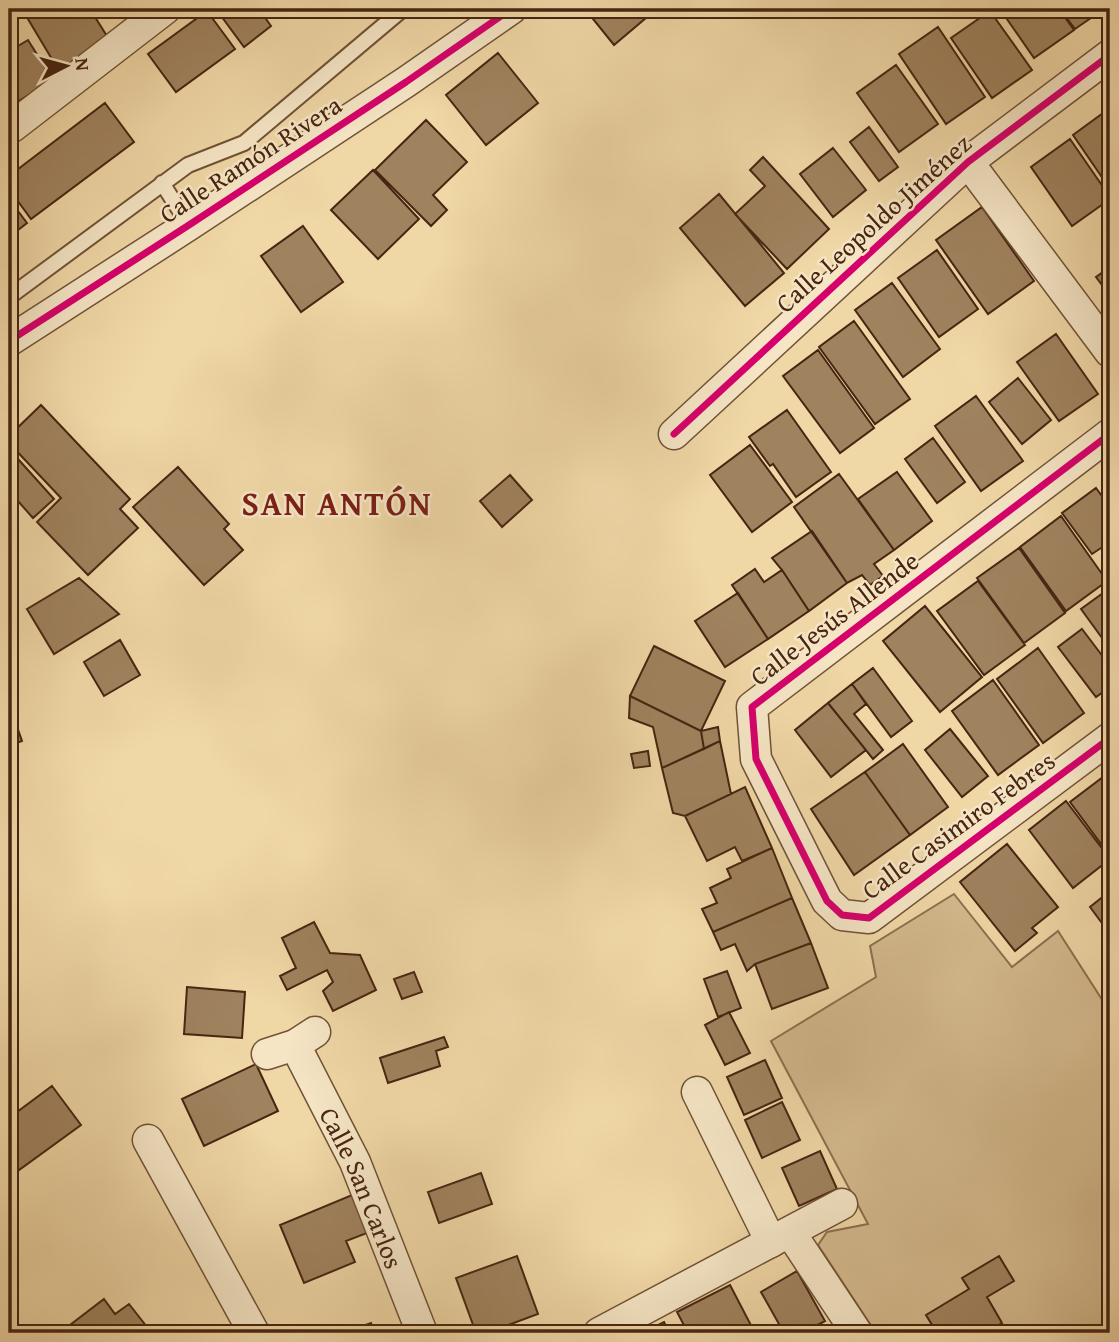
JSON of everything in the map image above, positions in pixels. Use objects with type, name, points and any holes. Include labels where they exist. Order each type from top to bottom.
[{"type":"street","points":[[12,127],[165,9]]},
{"type":"street","name":"Calle Ramón Rivera","points":[[9,341],[406,82],[511,9]]},
{"type":"street","name":"Calle Leopoldo Jiménez","points":[[674,435],[968,162],[1110,55]]},
{"type":"street","points":[[968,162],[1110,352]]},
{"type":"street","name":"Calle Jesús Allende","points":[[827,901],[755,760],[752,707],[1110,434]]},
{"type":"street","name":"Calle Casimiro Febres","points":[[827,901],[842,915],[869,918],[1110,738]]},
{"type":"street","name":"Calle San Carlos","points":[[292,1044],[355,1162],[422,1333]]},
{"type":"street","points":[[696,1092],[780,1237],[857,1333]]},
{"type":"street","points":[[148,1140],[254,1333]]},
{"type":"street","points":[[599,1333],[842,1204]]},
{"type":"lane","points":[[9,297],[188,164],[244,143],[403,9]]},
{"type":"lane","points":[[162,183],[189,225]]},
{"type":"shaded area","points":[[954,894],[1012,967],[1058,931],[1110,1012],[1110,1333],[876,1333],[818,1245],[827,1232],[868,1224],[771,1041],[876,977],[870,946]]},
{"type":"building","points":[[34,9],[90,9],[110,41],[59,71],[25,14]]},
{"type":"building","points":[[216,9],[259,9],[271,26],[244,47]]},
{"type":"building","points":[[263,9],[277,9],[268,16]]},
{"type":"building","points":[[585,9],[651,9],[653,12],[614,45]]},
{"type":"building","points":[[1000,9],[1059,9],[1074,30],[1034,58]]},
{"type":"building","points":[[1060,9],[1104,9],[1075,29]]},
{"type":"building","points":[[207,11],[235,49],[176,92],[148,54]]},
{"type":"building","points":[[990,11],[1032,70],[992,98],[951,38]]},
{"type":"building","points":[[938,27],[985,97],[946,124],[899,54]]},
{"type":"building","points":[[9,31],[18,46],[28,40],[53,80],[17,102],[9,89]]},
{"type":"building","points":[[498,53],[538,103],[486,145],[446,95]]},
{"type":"building","points":[[896,65],[938,124],[899,152],[857,93]]},
{"type":"building","points":[[105,103],[134,142],[31,219],[9,189],[9,176]]},
{"type":"building","points":[[1110,108],[1110,189],[1073,135]]},
{"type":"building","points":[[426,120],[467,162],[433,195],[447,210],[431,226],[375,170]]},
{"type":"building","points":[[869,127],[898,167],[879,181],[850,142]]},
{"type":"building","points":[[1070,139],[1110,197],[1072,226],[1031,167]]},
{"type":"building","points":[[833,148],[866,190],[833,217],[800,174]]},
{"type":"building","points":[[763,157],[829,229],[787,269],[735,214],[765,186],[750,170]]},
{"type":"building","points":[[373,170],[419,219],[378,259],[331,210]]},
{"type":"building","points":[[719,194],[784,273],[745,306],[680,228]]},
{"type":"building","points":[[9,199],[27,223],[9,237]]},
{"type":"building","points":[[982,207],[1034,281],[988,314],[936,240]]},
{"type":"building","points":[[303,226],[343,282],[301,312],[261,256]]},
{"type":"building","points":[[937,250],[978,309],[939,337],[898,278]]},
{"type":"building","points":[[1110,267],[1110,296],[1096,277]]},
{"type":"building","points":[[892,283],[940,349],[903,377],[855,310]]},
{"type":"building","points":[[854,321],[910,399],[875,424],[819,347]]},
{"type":"building","points":[[1056,334],[1098,394],[1059,421],[1017,362]]},
{"type":"building","points":[[818,350],[874,428],[840,453],[783,376]]},
{"type":"building","points":[[1018,378],[1051,420],[1022,444],[989,402]]},
{"type":"building","points":[[976,396],[1023,461],[981,491],[935,426]]},
{"type":"building","points":[[41,405],[130,499],[120,509],[138,528],[88,575],[37,522],[61,498],[9,443],[9,436]]},
{"type":"building","points":[[787,410],[831,472],[796,497],[773,464],[770,466],[749,437]]},
{"type":"building","points":[[933,438],[965,482],[937,503],[905,459]]},
{"type":"building","points":[[750,445],[792,502],[752,532],[710,475]]},
{"type":"building","points":[[9,449],[54,499],[33,518],[9,491]]},
{"type":"building","points":[[178,467],[229,524],[224,529],[243,550],[204,585],[133,507]]},
{"type":"building","points":[[897,472],[932,521],[894,550],[858,499]]},
{"type":"building","points":[[839,474],[894,550],[874,564],[883,576],[870,585],[862,575],[847,583],[794,507]]},
{"type":"building","points":[[510,475],[532,500],[502,527],[480,501]]},
{"type":"building","points":[[1096,488],[1110,507],[1110,554],[1104,546],[1092,554],[1062,513]]},
{"type":"building","points":[[1061,516],[1107,581],[1066,611],[1020,547]]},
{"type":"building","points":[[812,531],[847,583],[809,611],[772,558]]},
{"type":"building","points":[[1019,548],[1065,613],[1024,643],[977,578]]},
{"type":"building","points":[[755,569],[764,582],[782,570],[809,611],[768,639],[732,585]]},
{"type":"building","points":[[79,578],[119,614],[54,654],[27,609]]},
{"type":"building","points":[[978,581],[1025,645],[984,675],[937,611]]},
{"type":"building","points":[[1110,588],[1110,649],[1081,609]]},
{"type":"building","points":[[738,593],[768,639],[725,667],[695,621]]},
{"type":"building","points":[[925,606],[982,677],[940,712],[883,641]]},
{"type":"building","points":[[1082,629],[1110,666],[1110,687],[1096,697],[1058,647]]},
{"type":"building","points":[[120,640],[140,675],[104,696],[84,662]]},
{"type":"building","points":[[654,646],[725,681],[701,731],[630,696]]},
{"type":"building","points":[[9,648],[14,675],[9,676]]},
{"type":"building","points":[[1038,648],[1084,713],[1043,743],[997,679]]},
{"type":"building","points":[[873,668],[912,721],[891,737],[852,684]]},
{"type":"building","points":[[993,680],[1039,745],[998,775],[952,711]]},
{"type":"building","points":[[852,684],[866,704],[854,714],[883,750],[873,759],[828,703]]},
{"type":"building","points":[[630,696],[701,731],[704,749],[662,768],[653,727],[629,718]]},
{"type":"building","points":[[828,703],[866,750],[831,777],[795,730]]},
{"type":"building","points":[[9,704],[22,741],[9,746]]},
{"type":"building","points":[[718,727],[720,741],[704,749],[701,731]]},
{"type":"building","points":[[950,729],[988,776],[962,797],[925,750]]},
{"type":"building","points":[[720,741],[731,794],[685,816],[673,813],[662,768]]},
{"type":"building","points":[[903,744],[948,807],[910,835],[865,772]]},
{"type":"building","points":[[648,751],[650,766],[634,768],[631,754]]},
{"type":"building","points":[[865,772],[910,835],[854,875],[811,809]]},
{"type":"building","points":[[1107,774],[1110,778],[1110,856],[1070,802]]},
{"type":"building","points":[[745,787],[772,848],[742,861],[735,847],[707,861],[685,816]]},
{"type":"building","points":[[1066,801],[1110,859],[1073,888],[1029,830]]},
{"type":"building","points":[[1007,844],[1058,907],[1032,928],[1037,933],[1015,951],[960,882]]},
{"type":"building","points":[[772,848],[792,898],[713,932],[702,909],[717,903],[710,888],[731,878],[727,869]]},
{"type":"building","points":[[1110,891],[1110,934],[1090,907]]},
{"type":"building","points":[[792,898],[811,943],[755,964],[747,971],[735,944],[721,950],[713,932]]},
{"type":"building","points":[[314,922],[330,953],[360,955],[376,990],[333,1011],[323,991],[333,982],[327,970],[287,990],[280,976],[296,968],[282,938]]},
{"type":"building","points":[[811,943],[828,988],[772,1009],[755,964]]},
{"type":"building","points":[[727,971],[741,1008],[718,1017],[704,979]]},
{"type":"building","points":[[414,972],[422,992],[402,999],[394,979]]},
{"type":"building","points":[[187,987],[245,992],[242,1038],[184,1034]]},
{"type":"building","points":[[729,1012],[750,1053],[725,1065],[705,1025]]},
{"type":"building","points":[[444,1037],[448,1047],[436,1051],[440,1066],[388,1083],[380,1058]]},
{"type":"building","points":[[765,1060],[782,1098],[744,1115],[727,1077]]},
{"type":"building","points":[[256,1064],[278,1111],[204,1146],[182,1099]]},
{"type":"building","points":[[52,1086],[81,1125],[19,1170],[9,1157],[9,1118]]},
{"type":"building","points":[[782,1102],[800,1140],[762,1158],[745,1120]]},
{"type":"building","points":[[820,1151],[837,1189],[799,1206],[782,1168]]},
{"type":"building","points":[[481,1173],[492,1204],[439,1223],[428,1192]]},
{"type":"building","points":[[352,1195],[367,1233],[346,1241],[355,1262],[304,1283],[280,1225]]},
{"type":"building","points":[[517,1256],[538,1314],[487,1333],[476,1333],[456,1278]]},
{"type":"building","points":[[999,1256],[1014,1281],[987,1297],[1002,1323],[991,1330],[995,1333],[937,1333],[926,1315],[969,1289],[962,1278]]},
{"type":"building","points":[[797,1271],[825,1321],[803,1333],[784,1333],[761,1292]]},
{"type":"building","points":[[730,1285],[755,1333],[688,1333],[677,1312]]},
{"type":"building","points":[[104,1299],[115,1314],[129,1304],[147,1327],[139,1333],[76,1333],[70,1325]]},
{"type":"building","points":[[664,1322],[669,1333],[642,1333]]},
{"type":"building","points":[[371,1323],[375,1333],[343,1333]]},
{"type":"cycle path","points":[[9,341],[406,82],[511,9]]},
{"type":"cycle path","points":[[674,434],[968,162],[1110,55]]},
{"type":"cycle path","points":[[1110,434],[752,707],[756,759],[827,901],[842,915],[869,918],[1110,738]]},
{"type":"district","name":"SAN ANTÓN","points":[[337,503]]}]
